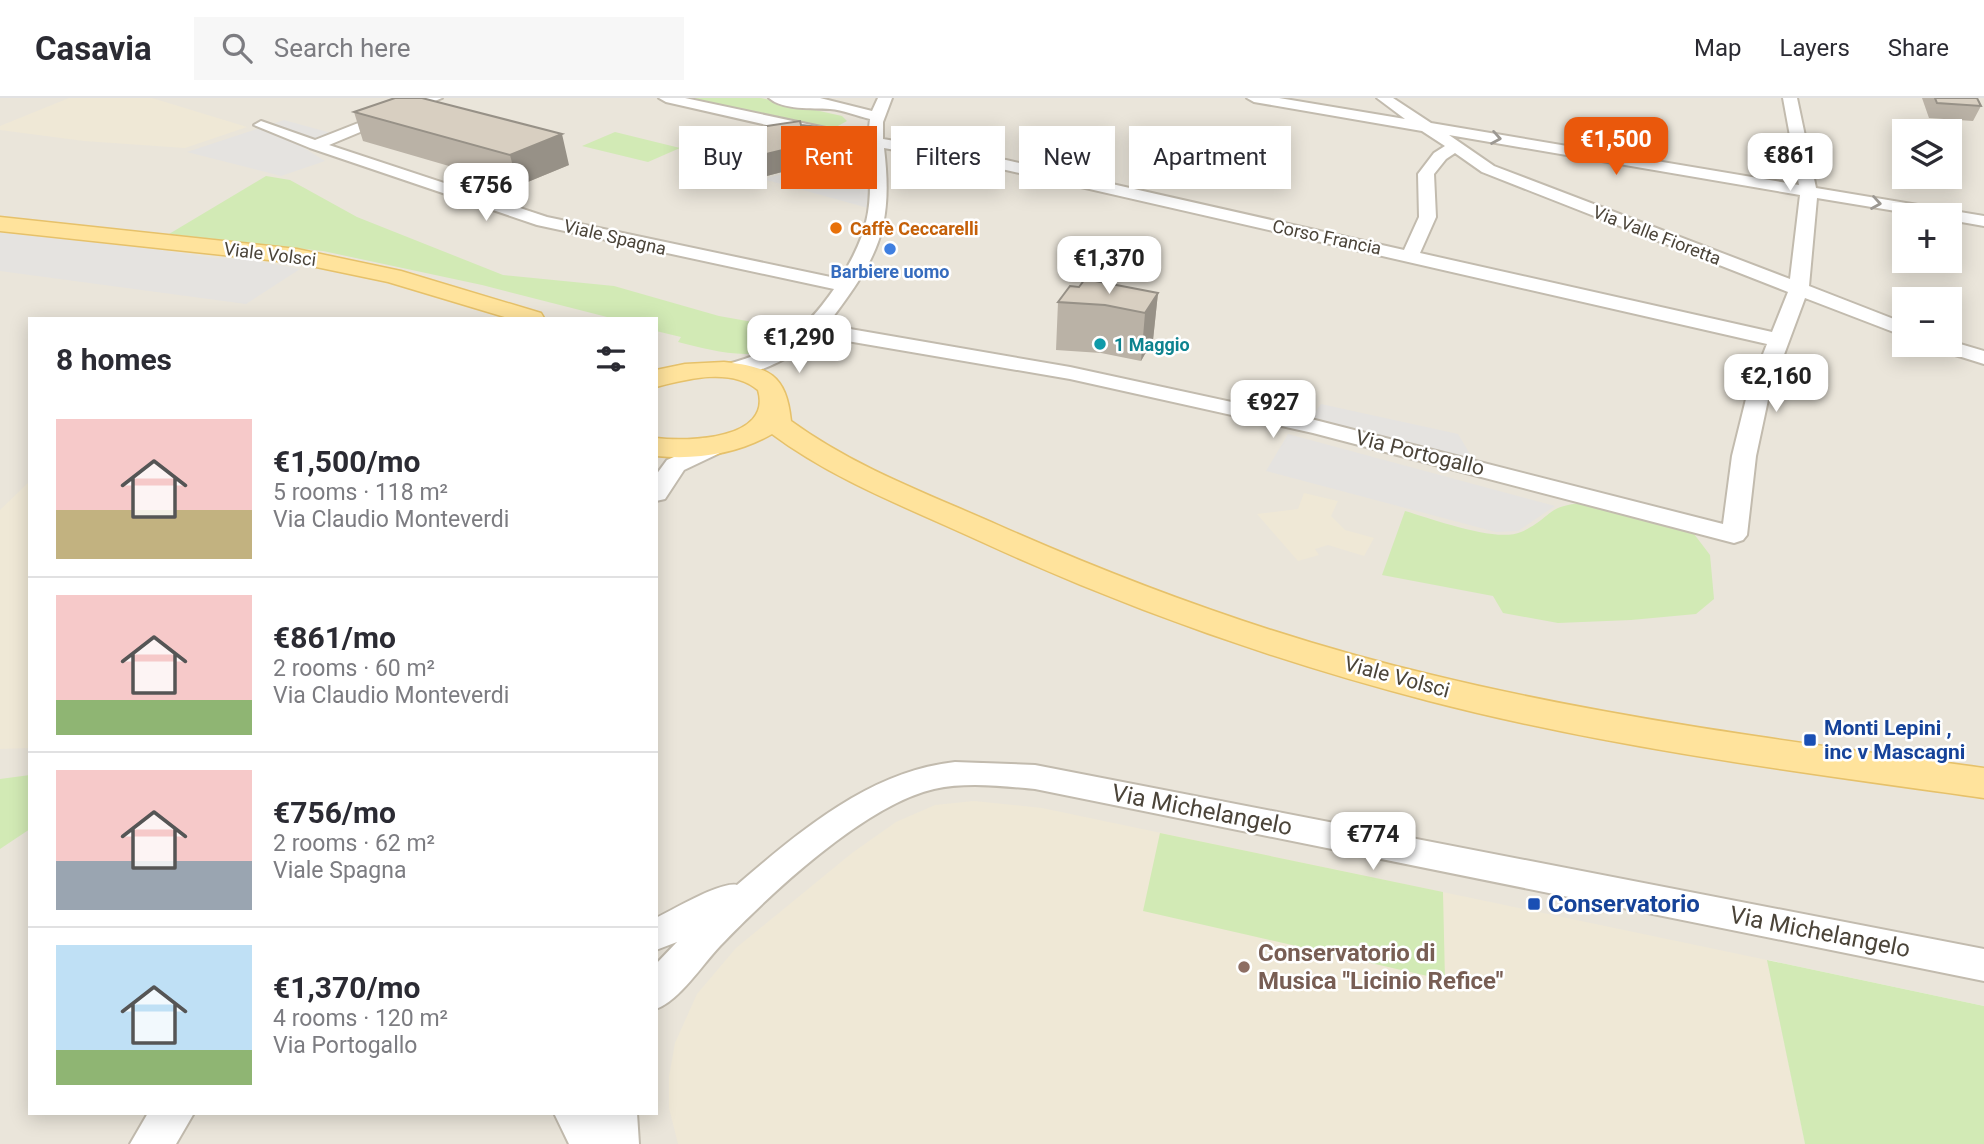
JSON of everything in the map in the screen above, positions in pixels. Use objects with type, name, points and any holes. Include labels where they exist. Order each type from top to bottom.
[{"type":"main road","name":"Viale Volsci","points":[[0,224],[297,256],[393,276],[529,317]]},
{"type":"main road","points":[[658,365],[732,370],[757,378],[771,393]]},
{"type":"main road","points":[[658,379],[698,369]]},
{"type":"main road","name":"Viale Volsci","points":[[728,442],[767,421],[774,411],[771,393]]},
{"type":"main road","name":"Viale Volsci","points":[[771,393],[777,424],[792,436],[840,463],[1038,556],[1251,635],[1368,671],[1496,704],[1631,731],[1768,754],[1984,783]]},
{"type":"main road","name":"Viale Volsci","points":[[658,447],[680,450],[728,442],[772,441],[840,463]]},
{"type":"street","points":[[315,145],[435,98]]},
{"type":"street","points":[[666,98],[789,126]]},
{"type":"street","points":[[776,98],[818,106],[820,101],[876,117]]},
{"type":"street","points":[[859,113],[868,98]]},
{"type":"street","points":[[875,126],[876,117],[885,98]]},
{"type":"street","points":[[1254,98],[1984,221]]},
{"type":"street","name":"Via Valle Fioretta","points":[[1384,98],[1429,126],[1454,147],[1488,169],[1892,325]]},
{"type":"street","points":[[1779,340],[1799,288],[1809,192],[1790,98]]},
{"type":"street","points":[[861,126],[876,117]]},
{"type":"street","name":"Viale Spagna","points":[[261,125],[543,221],[844,285]]},
{"type":"street","name":"Corso Francia","points":[[877,144],[1006,165],[1779,340]]},
{"type":"street","points":[[1410,255],[1426,231],[1429,215],[1426,174],[1440,156],[1454,147]]},
{"type":"street","points":[[771,393],[806,336],[867,251],[878,215],[880,181],[877,162]]},
{"type":"street","points":[[877,178],[880,181]]},
{"type":"street","points":[[732,370],[753,365],[806,336]]},
{"type":"street","name":"Via Portogallo","points":[[806,336],[1070,373],[1315,427],[1734,535],[1751,424],[1758,395],[1779,340]]},
{"type":"street","points":[[1962,351],[1984,358]]},
{"type":"street","points":[[658,491],[676,465],[728,442]]},
{"type":"street","name":"Via Michelangelo","points":[[658,990],[698,944],[774,875],[854,813],[890,792],[927,779],[954,775],[1024,776],[1984,965]]},
{"type":"street","name":"Via Michelangelo","points":[[658,934],[691,920],[774,875]]},
{"type":"street","points":[[151,1144],[172,1115]]},
{"type":"street","points":[[576,1115],[591,1144]]},
{"type":"street","points":[[616,1115],[618,1144]]},
{"type":"shaded area","points":[[0,98],[1984,98],[1984,1006],[1768,960],[1805,1144],[0,1144]]},
{"type":"shaded area","points":[[69,98],[152,98],[247,127],[185,148],[84,141],[0,130],[0,126]]},
{"type":"shaded area","points":[[284,120],[331,133],[301,146],[325,161],[281,176],[187,152]]},
{"type":"shaded area","points":[[781,174],[781,184],[767,180]]},
{"type":"shaded area","points":[[799,189],[867,189],[870,190],[868,208]]},
{"type":"shaded area","points":[[0,233],[139,247],[213,258],[246,259],[300,269],[246,304],[0,271]]},
{"type":"shaded area","points":[[1321,404],[1458,434],[1473,459],[1311,418]]},
{"type":"shaded area","points":[[1288,434],[1555,506],[1518,531],[1496,532],[1266,471]]},
{"type":"shaded area","points":[[28,483],[28,748],[0,749],[0,510]]},
{"type":"shaded area","points":[[1304,493],[1338,501],[1331,516],[1345,530],[1374,538],[1364,556],[1328,545],[1315,549],[1319,555],[1298,561],[1257,514],[1298,509]]},
{"type":"shaded area","name":"Conservatorio di Musica \"Licinio Refice\"","points":[[974,801],[1042,808],[1767,960],[1805,1144],[678,1144],[669,1108],[669,1077],[675,1043],[697,994],[736,948],[852,853],[896,822],[935,805]]},
{"type":"green space","points":[[686,98],[761,98],[842,116],[847,121],[838,126],[814,126]]},
{"type":"green space","points":[[615,132],[679,148],[648,162],[582,146]]},
{"type":"green space","points":[[266,176],[290,180],[357,217],[503,275],[614,286],[719,316],[798,330],[784,345],[770,351],[730,353],[678,342],[681,337],[658,331],[658,317],[607,317],[482,285],[323,251],[169,234]]},
{"type":"green space","points":[[1588,503],[1691,530],[1710,555],[1714,599],[1696,614],[1558,623],[1503,613],[1493,596],[1382,575],[1405,511],[1464,529],[1510,535],[1531,527],[1556,509]]},
{"type":"green space","points":[[28,775],[28,830],[0,849],[0,779]]},
{"type":"green space","points":[[1160,833],[1443,892],[1445,980],[1143,911]]},
{"type":"green space","points":[[1767,960],[1984,1006],[1984,1144],[1805,1144]]},
{"type":"building","points":[[395,98],[422,98],[562,134],[510,155],[354,112]]},
{"type":"building","points":[[1935,98],[1977,98],[1981,106],[1937,103]]},
{"type":"building","points":[[800,121],[801,125],[810,126],[781,126],[781,150],[767,154],[767,126]]},
{"type":"building","points":[[1085,279],[1158,293],[1145,313],[1105,305],[1058,302],[1070,286],[1079,287]]},
{"type":"place","name":"Caffè Ceccarelli","points":[[836,228]]},
{"type":"place","name":"Barbiere uomo","points":[[890,249]]},
{"type":"place","name":"1 Maggio","points":[[1100,344]]},
{"type":"place","name":"Monti Lepini , inc v Mascagni","points":[[1810,740]]},
{"type":"place","name":"Conservatorio","points":[[1534,904]]},
{"type":"place","name":"Conservatorio di Musica \"Licinio Refice\"","points":[[1244,967]]}]
